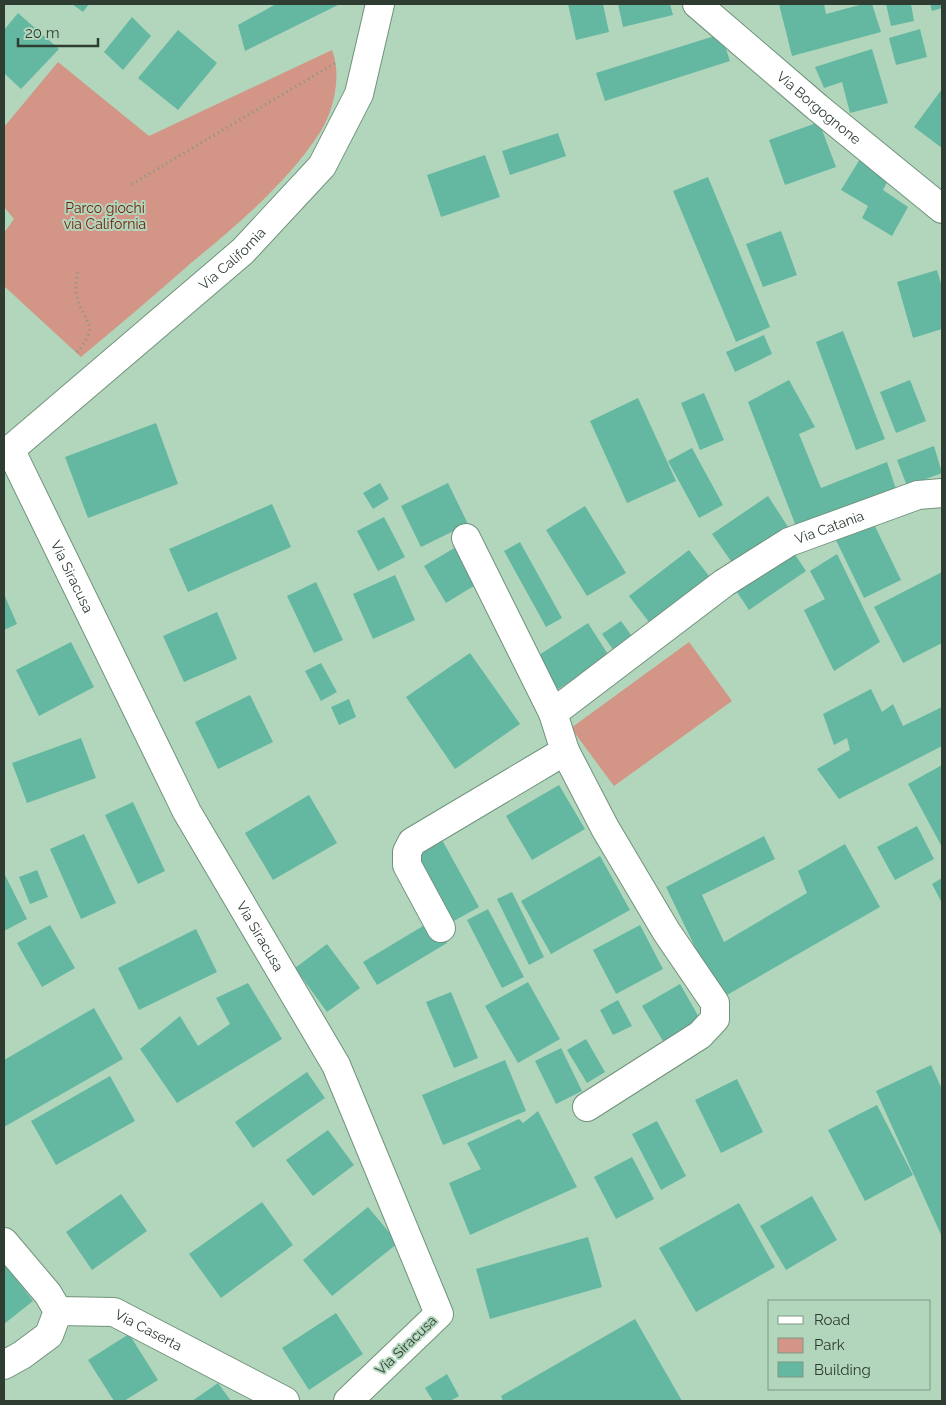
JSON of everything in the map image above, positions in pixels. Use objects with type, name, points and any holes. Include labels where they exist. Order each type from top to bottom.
[{"type":"street","name":"Via California","points":[[7,452],[243,251],[322,166],[359,94],[380,4]]},
{"type":"street","name":"Via Borgognone","points":[[697,4],[817,107],[942,209]]},
{"type":"street","name":"Via Siracusa","points":[[7,452],[187,812],[336,1064],[439,1314],[348,1401]]},
{"type":"street","name":"Via Catania","points":[[553,713],[724,583],[789,542],[918,495],[942,493]]},
{"type":"street","points":[[466,538],[553,713],[565,751],[605,828],[666,931],[715,1003],[715,1019],[700,1035],[587,1107]]},
{"type":"street","points":[[441,928],[407,866],[407,852],[412,842],[565,751]]},
{"type":"street","points":[[4,1242],[48,1294],[58,1311],[49,1335],[22,1356],[4,1365]]},
{"type":"street","name":"Via Caserta","points":[[58,1311],[114,1312],[285,1401]]},
{"type":"path","points":[[132,184],[337,62]]},
{"type":"path","points":[[77,352],[85,343],[90,332],[90,322],[76,295],[78,269]]},
{"type":"green space","name":"Parco giochi via California","points":[[332,50],[335,60],[336,82],[329,115],[319,134],[292,170],[243,219],[81,357],[4,286],[4,233],[14,219],[4,207],[4,127],[58,62],[149,136]]},
{"type":"green space","points":[[689,642],[732,701],[614,786],[571,728]]},
{"type":"building","points":[[72,4],[89,4],[83,12]]},
{"type":"building","points":[[276,4],[340,4],[245,51],[238,25]]},
{"type":"building","points":[[568,4],[603,4],[609,32],[576,40]]},
{"type":"building","points":[[618,4],[670,4],[673,15],[623,27]]},
{"type":"building","points":[[779,4],[824,4],[826,14],[863,4],[872,4],[881,32],[792,56]]},
{"type":"building","points":[[886,4],[911,4],[914,21],[891,26]]},
{"type":"building","points":[[930,4],[942,4],[942,8],[932,11]]},
{"type":"building","points":[[18,13],[59,49],[21,89],[4,73],[4,30]]},
{"type":"building","points":[[132,17],[151,36],[123,70],[104,52]]},
{"type":"building","points":[[920,29],[927,57],[896,65],[889,38]]},
{"type":"building","points":[[178,30],[217,63],[178,110],[138,78]]},
{"type":"building","points":[[721,34],[730,61],[605,101],[596,73]]},
{"type":"building","points":[[872,49],[888,103],[850,113],[842,82],[824,88],[815,67]]},
{"type":"building","points":[[942,89],[942,148],[914,127]]},
{"type":"building","points":[[819,122],[836,167],[785,185],[769,140]]},
{"type":"building","points":[[558,133],[566,156],[510,175],[502,151]]},
{"type":"building","points":[[863,154],[891,175],[883,190],[908,207],[892,236],[862,218],[868,206],[841,190]]},
{"type":"building","points":[[485,155],[500,197],[441,217],[427,175]]},
{"type":"building","points":[[708,177],[770,327],[736,342],[673,191]]},
{"type":"building","points":[[781,231],[797,275],[763,287],[746,244]]},
{"type":"building","points":[[937,270],[942,287],[942,329],[913,338],[897,282]]},
{"type":"building","points":[[843,331],[885,439],[856,450],[816,342]]},
{"type":"building","points":[[764,335],[772,354],[735,372],[726,352]]},
{"type":"building","points":[[789,380],[815,427],[799,434],[821,488],[887,462],[897,492],[797,529],[748,402]]},
{"type":"building","points":[[910,380],[926,421],[896,433],[880,392]]},
{"type":"building","points":[[704,393],[724,440],[700,450],[681,403]]},
{"type":"building","points":[[638,398],[676,481],[627,503],[590,421]]},
{"type":"building","points":[[156,423],[178,484],[88,518],[65,457]]},
{"type":"building","points":[[934,446],[942,473],[907,486],[897,460]]},
{"type":"building","points":[[692,448],[723,505],[699,518],[668,461]]},
{"type":"building","points":[[380,483],[389,499],[373,509],[363,493]]},
{"type":"building","points":[[448,483],[468,524],[421,547],[401,506]]},
{"type":"building","points":[[768,496],[790,530],[735,567],[712,534]]},
{"type":"building","points":[[272,504],[291,547],[188,592],[169,549]]},
{"type":"building","points":[[585,506],[626,573],[587,596],[546,530]]},
{"type":"building","points":[[870,516],[901,580],[864,598],[833,534]]},
{"type":"building","points":[[384,517],[405,557],[378,571],[357,531]]},
{"type":"building","points":[[520,542],[562,618],[546,627],[504,551]]},
{"type":"building","points":[[456,547],[477,584],[446,603],[424,566]]},
{"type":"building","points":[[790,547],[806,571],[749,610],[733,586]]},
{"type":"building","points":[[689,550],[712,580],[652,626],[629,596]]},
{"type":"building","points":[[837,554],[880,642],[834,671],[804,610],[825,599],[810,571]]},
{"type":"building","points":[[942,572],[942,643],[903,663],[874,607]]},
{"type":"building","points":[[395,575],[415,620],[373,639],[353,594]]},
{"type":"building","points":[[316,582],[343,640],[314,653],[287,596]]},
{"type":"building","points":[[4,594],[17,624],[4,630]]},
{"type":"building","points":[[217,612],[237,659],[184,682],[163,636]]},
{"type":"building","points":[[621,621],[636,642],[617,655],[602,634]]},
{"type":"building","points":[[588,623],[609,656],[557,690],[536,657]]},
{"type":"building","points":[[71,642],[94,687],[39,716],[16,670]]},
{"type":"building","points":[[470,653],[520,724],[455,769],[406,697]]},
{"type":"building","points":[[321,663],[337,692],[321,701],[305,671]]},
{"type":"building","points":[[871,689],[882,712],[893,704],[903,726],[942,707],[942,746],[839,799],[817,769],[850,750],[847,738],[834,745],[823,714]]},
{"type":"building","points":[[250,695],[273,742],[218,769],[195,722]]},
{"type":"building","points":[[349,699],[356,717],[339,725],[331,707]]},
{"type":"building","points":[[81,738],[96,778],[27,803],[12,763]]},
{"type":"building","points":[[942,765],[942,847],[908,784]]},
{"type":"building","points":[[559,785],[585,829],[532,860],[506,816]]},
{"type":"building","points":[[309,795],[337,843],[273,880],[245,833]]},
{"type":"building","points":[[133,802],[165,871],[138,884],[105,815]]},
{"type":"building","points":[[917,826],[934,859],[895,880],[877,847]]},
{"type":"building","points":[[84,834],[116,903],[81,919],[50,849]]},
{"type":"building","points":[[764,836],[775,859],[702,895],[724,942],[807,893],[798,871],[845,844],[880,907],[720,999],[666,887]]},
{"type":"building","points":[[441,838],[479,907],[452,922],[413,853]]},
{"type":"building","points":[[600,856],[630,910],[551,954],[521,901]]},
{"type":"building","points":[[37,870],[48,897],[30,904],[19,877]]},
{"type":"building","points":[[4,873],[27,919],[4,931]]},
{"type":"building","points":[[942,878],[942,903],[932,884]]},
{"type":"building","points":[[512,892],[544,957],[529,965],[497,899]]},
{"type":"building","points":[[488,909],[524,977],[502,988],[467,920]]},
{"type":"building","points":[[433,920],[447,943],[377,985],[363,962]]},
{"type":"building","points":[[50,925],[75,968],[42,987],[17,943]]},
{"type":"building","points":[[640,925],[663,969],[616,994],[593,950]]},
{"type":"building","points":[[196,929],[217,972],[139,1010],[118,968]]},
{"type":"building","points":[[327,944],[360,988],[327,1012],[295,968]]},
{"type":"building","points":[[528,982],[560,1039],[518,1063],[485,1006]]},
{"type":"building","points":[[248,983],[282,1039],[177,1103],[140,1049],[180,1016],[198,1046],[230,1024],[216,998]]},
{"type":"building","points":[[680,984],[700,1019],[663,1041],[642,1006]]},
{"type":"building","points":[[451,992],[478,1058],[454,1068],[426,1002]]},
{"type":"building","points":[[618,1000],[632,1026],[613,1035],[600,1010]]},
{"type":"building","points":[[94,1008],[123,1059],[4,1127],[4,1060]]},
{"type":"building","points":[[586,1039],[605,1072],[587,1083],[567,1050]]},
{"type":"building","points":[[561,1048],[582,1091],[556,1104],[535,1061]]},
{"type":"building","points":[[505,1060],[526,1111],[443,1145],[422,1095]]},
{"type":"building","points":[[931,1065],[942,1089],[942,1237],[876,1091]]},
{"type":"building","points":[[307,1072],[325,1098],[253,1148],[235,1122]]},
{"type":"building","points":[[110,1076],[135,1121],[56,1165],[31,1121]]},
{"type":"building","points":[[737,1079],[763,1132],[721,1153],[695,1100]]},
{"type":"building","points":[[877,1105],[913,1175],[865,1201],[828,1130]]},
{"type":"building","points":[[538,1111],[577,1187],[470,1235],[449,1183],[481,1169],[467,1143],[519,1119],[523,1123]]},
{"type":"building","points":[[657,1121],[686,1176],[661,1190],[632,1134]]},
{"type":"building","points":[[328,1130],[354,1165],[313,1196],[286,1160]]},
{"type":"building","points":[[632,1157],[654,1199],[616,1219],[594,1177]]},
{"type":"building","points":[[121,1194],[147,1231],[92,1270],[66,1232]]},
{"type":"building","points":[[812,1196],[837,1240],[786,1270],[760,1226]]},
{"type":"building","points":[[262,1202],[293,1245],[221,1298],[189,1254]]},
{"type":"building","points":[[739,1203],[775,1267],[696,1312],[659,1248]]},
{"type":"building","points":[[368,1207],[398,1243],[332,1296],[303,1260]]},
{"type":"building","points":[[588,1237],[602,1287],[490,1319],[476,1269]]},
{"type":"building","points":[[4,1263],[33,1301],[4,1324]]},
{"type":"building","points":[[336,1313],[363,1354],[309,1390],[282,1348]]},
{"type":"building","points":[[635,1319],[682,1401],[503,1401],[501,1396]]},
{"type":"building","points":[[129,1334],[158,1380],[124,1401],[114,1401],[88,1360]]},
{"type":"building","points":[[447,1374],[459,1396],[450,1401],[433,1401],[425,1388]]},
{"type":"building","points":[[218,1383],[231,1401],[192,1401]]}]
